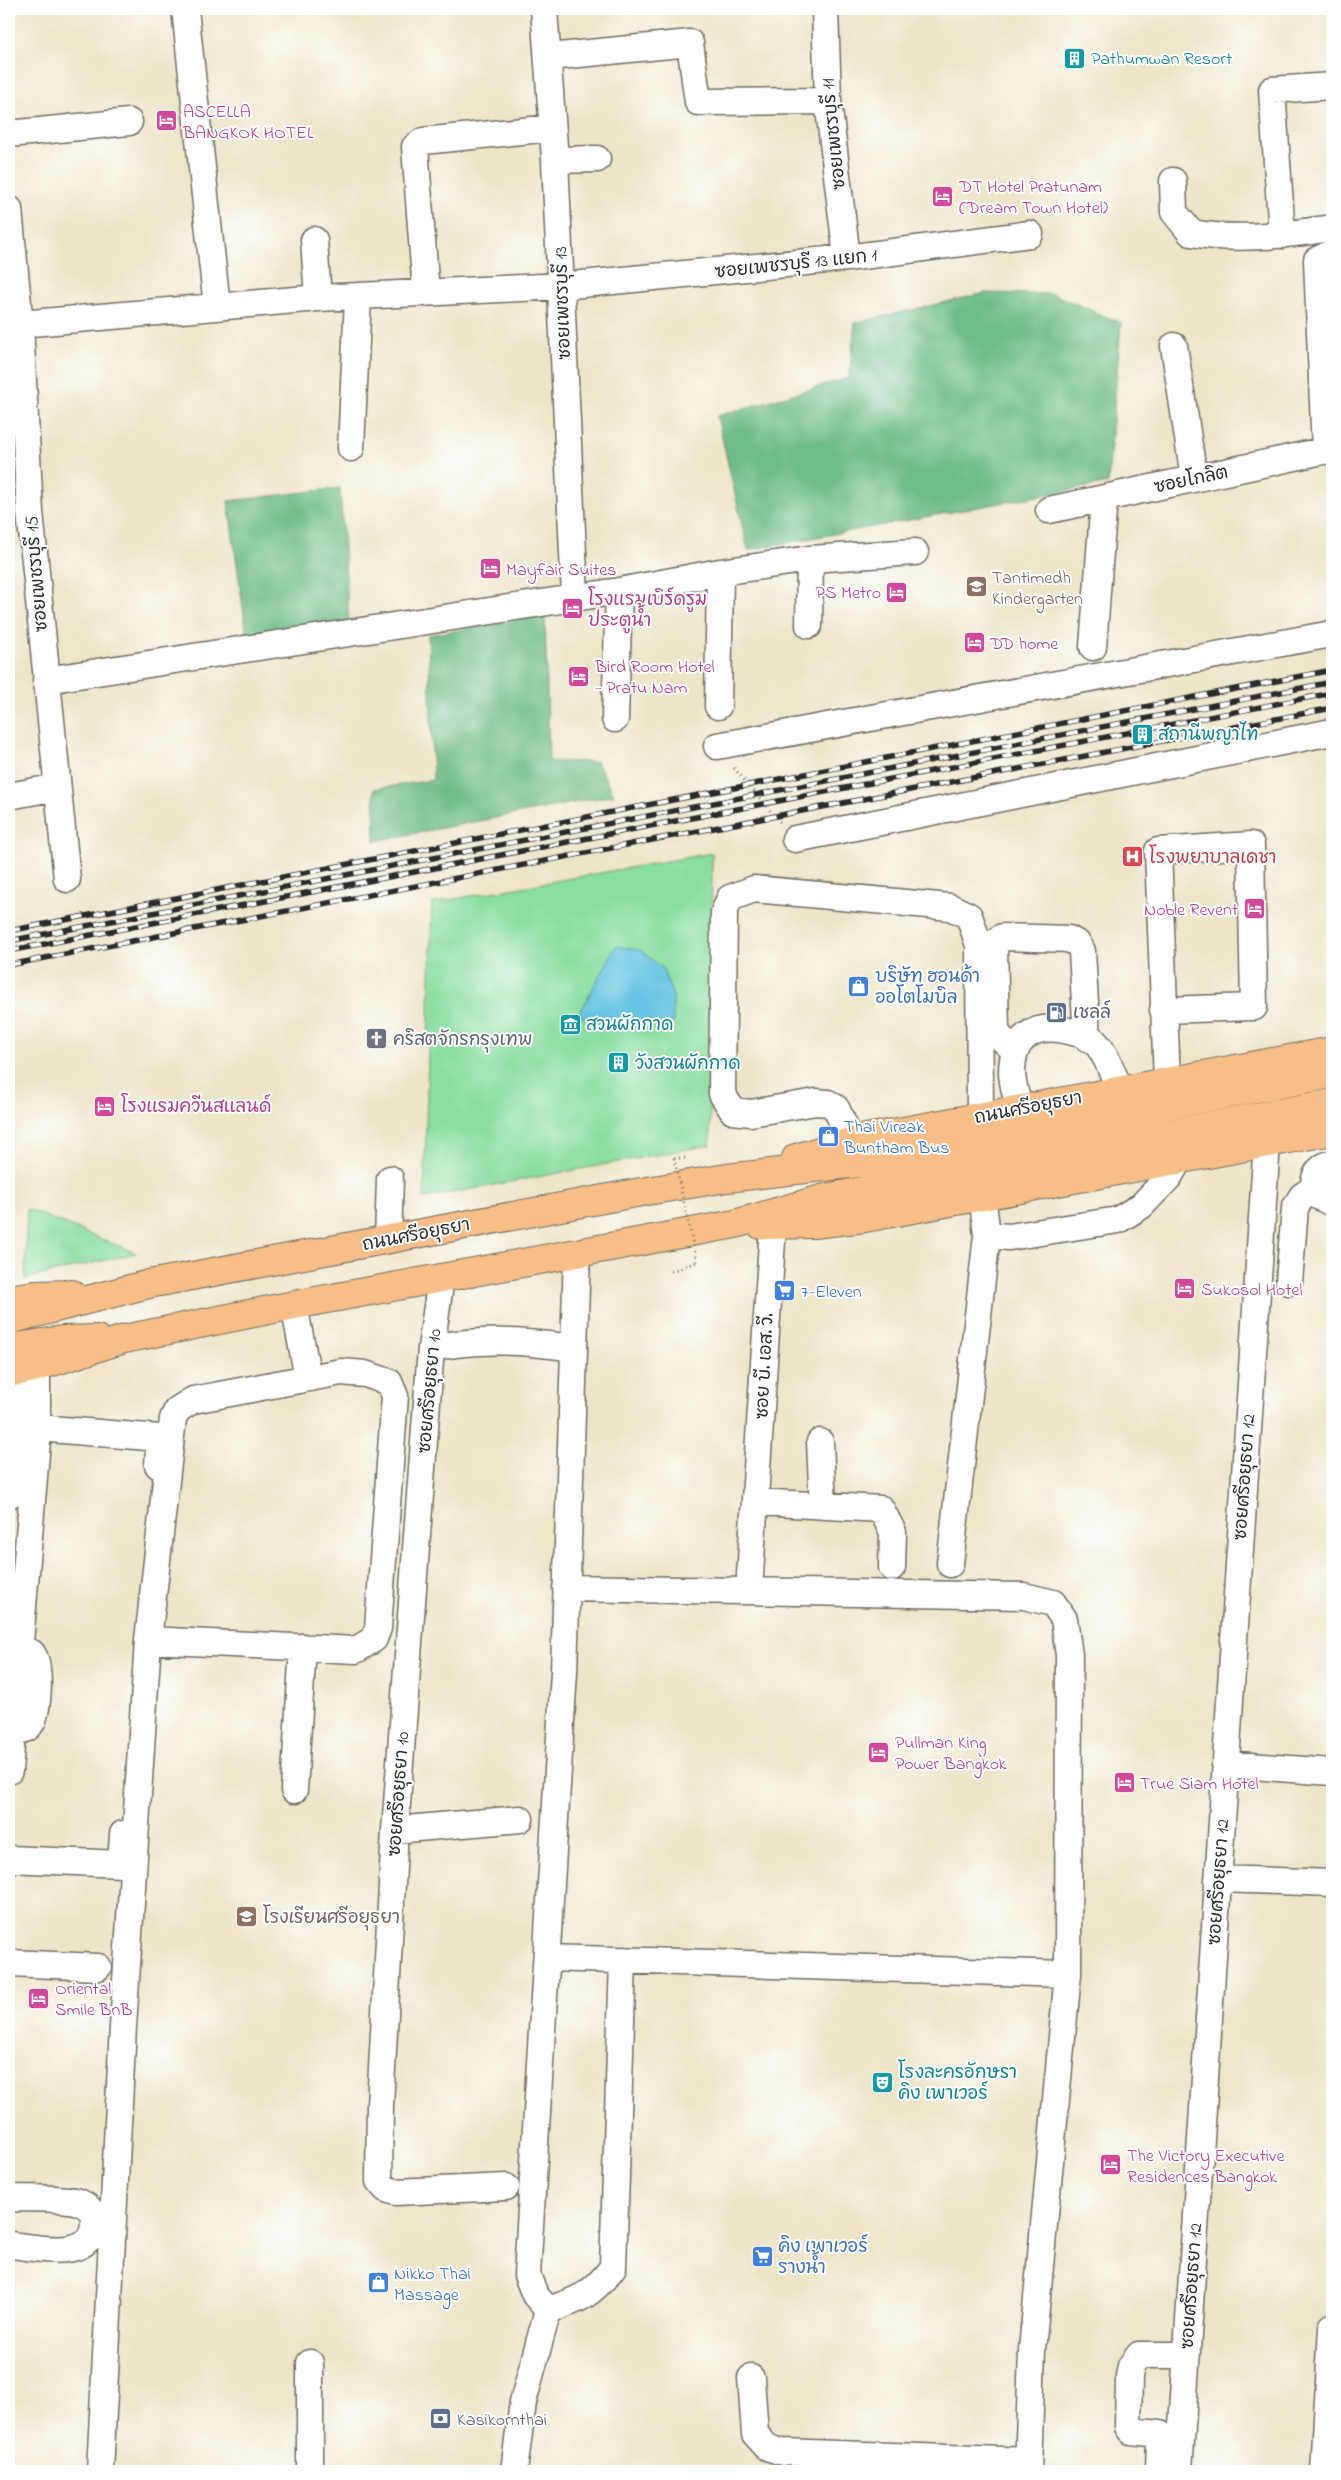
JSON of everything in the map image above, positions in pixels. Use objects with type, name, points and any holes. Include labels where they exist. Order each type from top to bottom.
[{"type":"main road","name":"ถนนศรีอยุธยา","points":[[728,1178],[851,1142],[980,1116],[1332,1051]]},
{"type":"main road","name":"ถนนศรีอยุธยา","points":[[9,1320],[106,1294],[641,1192],[728,1178],[868,1162],[1332,1074]]},
{"type":"main road","points":[[18,1365],[62,1340],[124,1339],[294,1305],[735,1224],[782,1209],[842,1195],[1332,1103]]},
{"type":"main road","points":[[735,1224],[773,1226],[865,1218],[1332,1131]]},
{"type":"main road","name":"ถนนศรีอยุธยา","points":[[9,1299],[34,1295],[106,1294]]},
{"type":"street","points":[[185,9],[217,306]]},
{"type":"street","name":"ซอยเพชรบุรี 13","points":[[544,9],[549,57],[562,286],[575,597]]},
{"type":"street","name":"ซอยเพชรบุรี 11","points":[[825,9],[828,101],[847,258]]},
{"type":"street","points":[[549,57],[690,43],[698,102],[828,101]]},
{"type":"street","points":[[1282,235],[1272,90],[1332,86]]},
{"type":"street","points":[[9,134],[129,122]]},
{"type":"street","points":[[426,293],[415,147],[423,141],[552,128]]},
{"type":"street","points":[[555,160],[597,159]]},
{"type":"street","points":[[1173,181],[1174,212],[1191,232],[1212,236],[1282,235],[1332,228]]},
{"type":"street","name":"ซอยเพชรบุรี 15","points":[[9,209],[14,325],[30,512],[67,879]]},
{"type":"street","name":"ซอยเพชรบุรี 13 แยก 1","points":[[14,325],[318,298],[358,298],[562,286],[847,258],[1030,234]]},
{"type":"street","points":[[314,240],[318,298]]},
{"type":"street","points":[[1329,450],[1317,260],[1332,254]]},
{"type":"street","points":[[351,448],[358,298]]},
{"type":"street","points":[[1174,346],[1194,478]]},
{"type":"street","name":"ซอยโกลิต","points":[[1049,510],[1329,450]]},
{"type":"street","points":[[1092,647],[1104,498]]},
{"type":"street","points":[[46,680],[619,591],[720,572],[810,559],[915,552]]},
{"type":"street","points":[[809,625],[810,559]]},
{"type":"street","points":[[718,706],[720,572]]},
{"type":"street","points":[[615,719],[619,591]]},
{"type":"street","points":[[717,746],[1332,634]]},
{"type":"street","points":[[795,839],[1332,732]]},
{"type":"street","points":[[9,796],[57,786]]},
{"type":"street","points":[[1163,1010],[1254,1007],[1251,845],[1158,851],[1163,1010],[1167,1082]]},
{"type":"street","points":[[851,1142],[836,1108],[828,1103],[816,1102],[751,1113],[733,1111],[722,1094],[724,912],[730,898],[754,888],[950,907],[969,916],[979,945],[980,1116]]},
{"type":"street","points":[[1015,1051],[999,1036],[996,1028],[994,946],[1002,937],[1069,939],[1078,944],[1082,951],[1086,1038]]},
{"type":"street","points":[[1019,1109],[1012,1072],[1015,1051],[1028,1033],[1039,1029],[1056,1028],[1076,1032],[1095,1042],[1120,1090]]},
{"type":"street","name":"ซอยศรีอยุธยา 12","points":[[1179,2471],[1267,1142]]},
{"type":"street","points":[[987,1235],[1009,1237],[1118,1220],[1141,1206],[1169,1177],[1180,1158]]},
{"type":"street","points":[[1289,1282],[1295,1208],[1302,1196],[1323,1195],[1314,1178],[1322,1167],[1332,1164]]},
{"type":"street","points":[[388,1240],[390,1180]]},
{"type":"street","points":[[950,1564],[987,1235],[982,1195]]},
{"type":"street","name":"ซอย บี. เอส. วี.","points":[[750,1575],[773,1226]]},
{"type":"street","points":[[548,2310],[535,2295],[527,2275],[564,1672],[577,1253]]},
{"type":"street","name":"ซอยศรีอยุธยา 10","points":[[441,1278],[431,1348],[394,1830],[380,2105],[379,2181],[386,2189],[395,2192],[506,2188]]},
{"type":"street","points":[[294,1305],[308,1378]]},
{"type":"street","points":[[431,1348],[488,1340],[523,1341],[574,1348]]},
{"type":"street","points":[[9,1771],[38,1428],[18,1365]]},
{"type":"street","points":[[9,1495],[18,1365]]},
{"type":"street","points":[[100,2471],[124,2017],[148,1640],[170,1436],[177,1410],[193,1400],[341,1372],[365,1374],[389,1382],[395,1396],[378,1628],[374,1639],[356,1650],[148,1640]]},
{"type":"street","points":[[9,1859],[121,1864],[160,1438],[38,1428]]},
{"type":"street","points":[[820,1442],[823,1506]]},
{"type":"street","points":[[756,1502],[881,1509],[892,1532],[892,1567]]},
{"type":"street","points":[[566,1588],[1024,1596],[1053,1604],[1064,1619],[1069,1655],[1068,1974],[1032,2350],[1028,2466],[782,2452],[767,2447],[755,2434],[751,2378]]},
{"type":"street","points":[[294,1790],[303,1647]]},
{"type":"street","points":[[1225,1764],[1332,1772]]},
{"type":"street","points":[[394,1830],[520,1819]]},
{"type":"street","points":[[1218,1879],[1332,1883]]},
{"type":"street","points":[[547,1958],[1068,1974]]},
{"type":"street","points":[[548,2310],[585,2296],[600,2284],[613,2267],[623,1960]]},
{"type":"street","points":[[9,1963],[98,1967]]},
{"type":"street","points":[[9,2198],[77,2202],[88,2207],[94,2216],[94,2234],[84,2246],[72,2250],[9,2245]]},
{"type":"street","points":[[514,2471],[523,2402],[548,2310]]},
{"type":"street","points":[[1324,2471],[1332,2327]]},
{"type":"street","points":[[1159,2471],[1160,2434],[1131,2431],[1128,2427],[1131,2366],[1139,2355],[1186,2355]]},
{"type":"street","points":[[310,2363],[310,2471]]},
{"type":"path","points":[[717,746],[795,839]]},
{"type":"path","points":[[671,1271],[696,1262],[674,1158]]},
{"type":"green space","points":[[985,293],[1053,294],[1121,323],[1108,483],[748,550],[717,416],[849,378],[855,323]]},
{"type":"green space","points":[[340,488],[349,622],[247,636],[228,501]]},
{"type":"green space","points":[[545,616],[549,761],[597,762],[614,795],[375,841],[374,789],[433,780],[428,635]]},
{"type":"green space","name":"สวนผักกาด","points":[[712,853],[710,1145],[424,1198],[432,903]]},
{"type":"green space","points":[[27,1209],[136,1253],[25,1279]]},
{"type":"water","points":[[616,946],[640,950],[662,968],[673,996],[673,1023],[637,1025],[578,1016]]},
{"type":"railway","points":[[9,931],[1332,670]]},
{"type":"railway","points":[[9,941],[1332,682]]},
{"type":"railway","points":[[9,951],[1332,693]]},
{"type":"railway","points":[[9,965],[1332,708]]},
{"type":"place","name":"Pathumwan Resort","points":[[1075,58]]},
{"type":"place","name":"ASCELLA BANGKOK HOTEL","points":[[167,121]]},
{"type":"place","name":"DT Hotel Pratunam (Dream Town Hotel)","points":[[943,196]]},
{"type":"place","name":"Mayfair Suites","points":[[490,569]]},
{"type":"place","name":"Tantimedh Kindergarten","points":[[976,587]]},
{"type":"place","name":"PS Metro","points":[[897,592]]},
{"type":"place","name":"โรงแรมเบิร์ดรูม ประตูน้ำ","points":[[572,609]]},
{"type":"place","name":"DD home","points":[[974,643]]},
{"type":"place","name":"Bird Room Hotel - Pratu Nam","points":[[579,676]]},
{"type":"place","name":"สถานีพญาไท","points":[[1142,734]]},
{"type":"place","name":"โรงพยาบาลเดชา","points":[[1133,857]]},
{"type":"place","name":"Noble Revent","points":[[1254,909]]},
{"type":"place","name":"บริษัท ฮอนด้า ออโตโมบิล","points":[[859,986]]},
{"type":"place","name":"เชลล์","points":[[1057,1012]]},
{"type":"place","name":"สวนผักกาด","points":[[570,1024]]},
{"type":"place","name":"คริสตจักรกรุงเทพ","points":[[377,1039]]},
{"type":"place","name":"วังสวนผักกาด","points":[[619,1063]]},
{"type":"place","name":"โรงแรมควีนสแลนด์","points":[[105,1106]]},
{"type":"place","name":"Thai Vireak Buntham Bus","points":[[828,1136]]},
{"type":"place","name":"Sukosol Hotel","points":[[1185,1289]]},
{"type":"place","name":"7-Eleven","points":[[785,1291]]},
{"type":"place","name":"Pullman King Power Bangkok","points":[[879,1752]]},
{"type":"place","name":"True Siam Hotel","points":[[1124,1783]]},
{"type":"place","name":"โรงเรียนศรีอยุธยา","points":[[247,1917]]},
{"type":"place","name":"Oriental Smile BnB","points":[[39,1998]]},
{"type":"place","name":"โรงละครอักษรา คิง เพาเวอร์","points":[[882,2082]]},
{"type":"place","name":"The Victory Executive Residences Bangkok","points":[[1111,2165]]},
{"type":"place","name":"คิง เพาเวอร์ รางน้ำ","points":[[762,2256]]},
{"type":"place","name":"Nikko Thai Massage","points":[[378,2283]]},
{"type":"place","name":"Kasikornthai","points":[[441,2419]]}]
